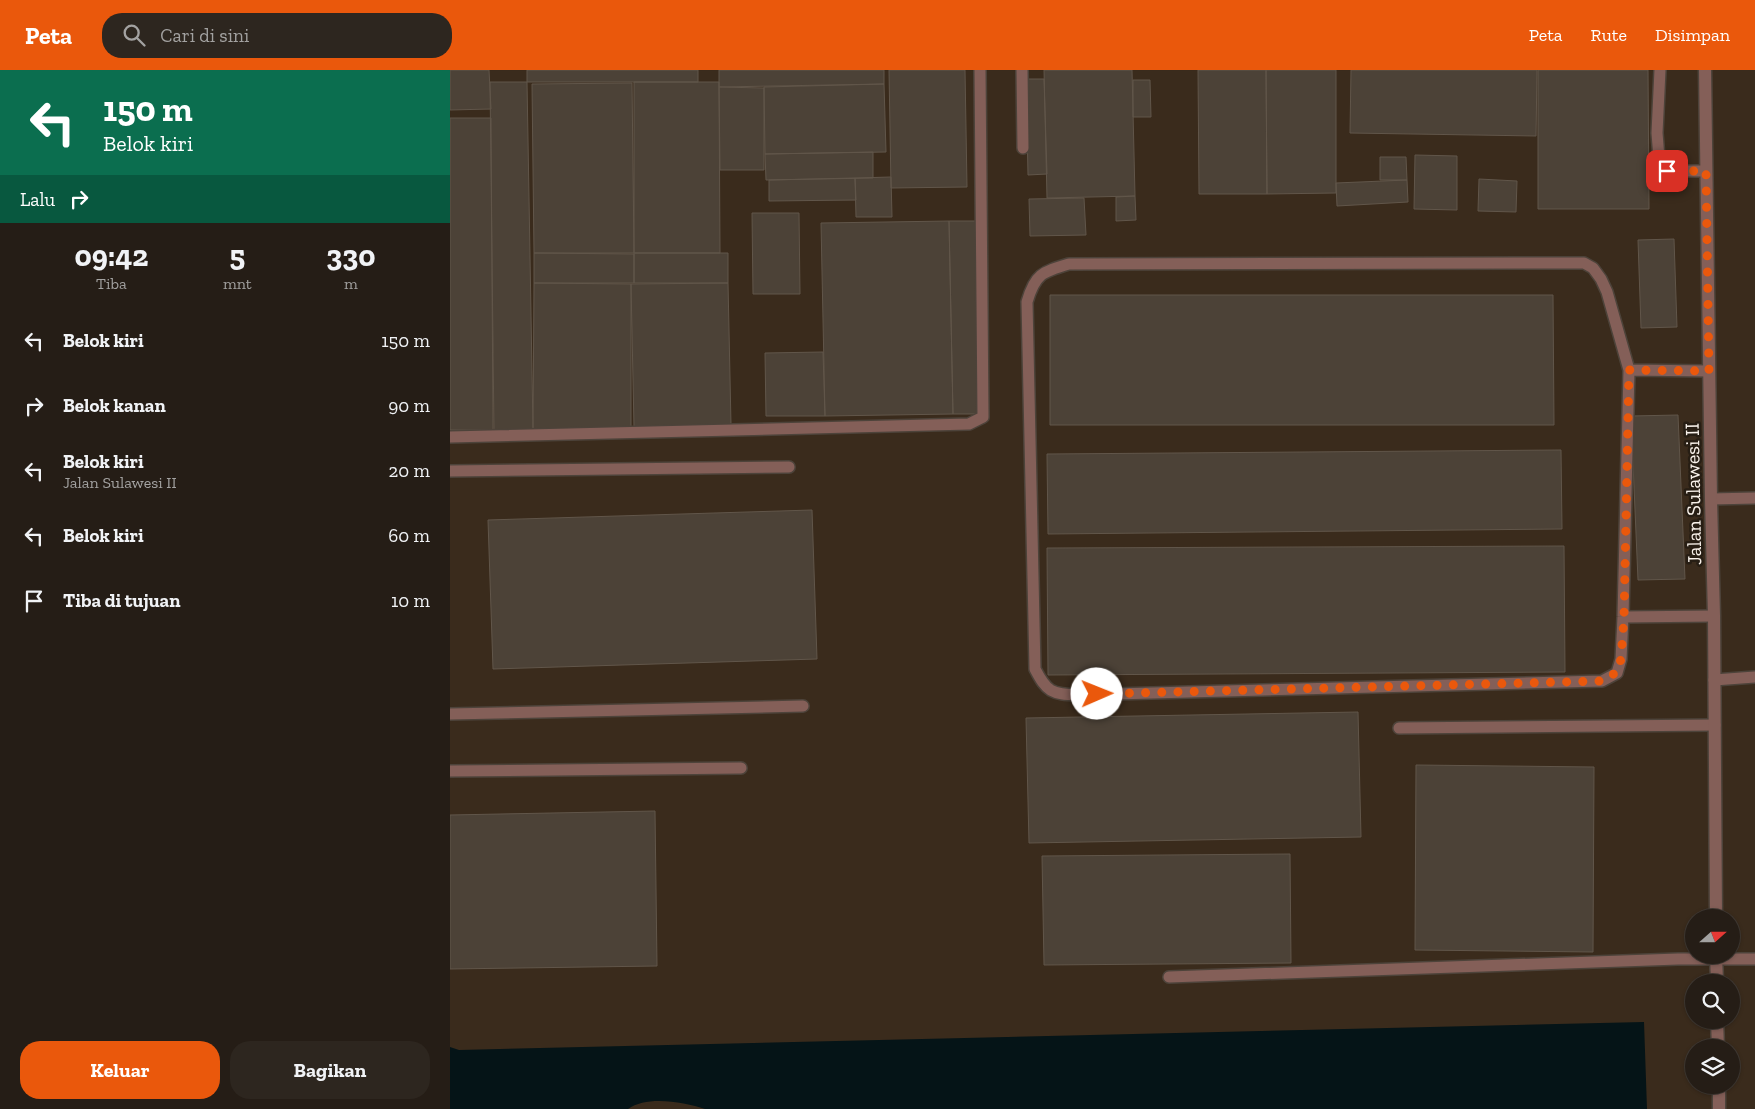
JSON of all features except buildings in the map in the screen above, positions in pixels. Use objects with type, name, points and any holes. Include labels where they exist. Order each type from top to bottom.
[{"type":"street","name":"Jalan Sulawesi II","points":[[1705,70],[1714,616],[1716,909]]},
{"type":"street","points":[[1719,1094],[1719,1109]]},
{"type":"lane","points":[[450,438],[968,424],[983,417],[980,70]]},
{"type":"lane","points":[[1022,70],[1023,148]]},
{"type":"lane","points":[[1660,70],[1657,133],[1659,158],[1667,171],[1706,171]]},
{"type":"lane","points":[[1584,263],[1593,268],[1607,292],[1629,370],[1624,617],[1621,659],[1617,672],[1602,681],[1058,694],[1043,685],[1035,669],[1027,302],[1032,284],[1047,270],[1069,264],[1584,263]]},
{"type":"lane","points":[[1629,370],[1709,371]]},
{"type":"lane","points":[[450,471],[790,467]]},
{"type":"lane","points":[[1711,499],[1755,498]]},
{"type":"lane","points":[[1624,617],[1714,616]]},
{"type":"lane","points":[[1714,680],[1755,677]]},
{"type":"lane","points":[[450,714],[803,706]]},
{"type":"lane","points":[[1399,728],[1715,725]]},
{"type":"lane","points":[[450,771],[741,768]]},
{"type":"lane","points":[[1169,977],[1685,958]]},
{"type":"lane","points":[[1740,958],[1755,958]]},
{"type":"shaded area","points":[[450,70],[1755,70],[1755,1109],[450,1109]]},
{"type":"shaded area","points":[[1644,1022],[1647,1109],[705,1109],[676,1102],[655,1101],[645,1102],[628,1109],[450,1109],[450,1047],[459,1050]]},
{"type":"route","points":[[1097,694],[1602,681],[1617,672],[1621,659],[1624,617],[1629,370],[1709,371],[1706,171],[1667,171]]}]
